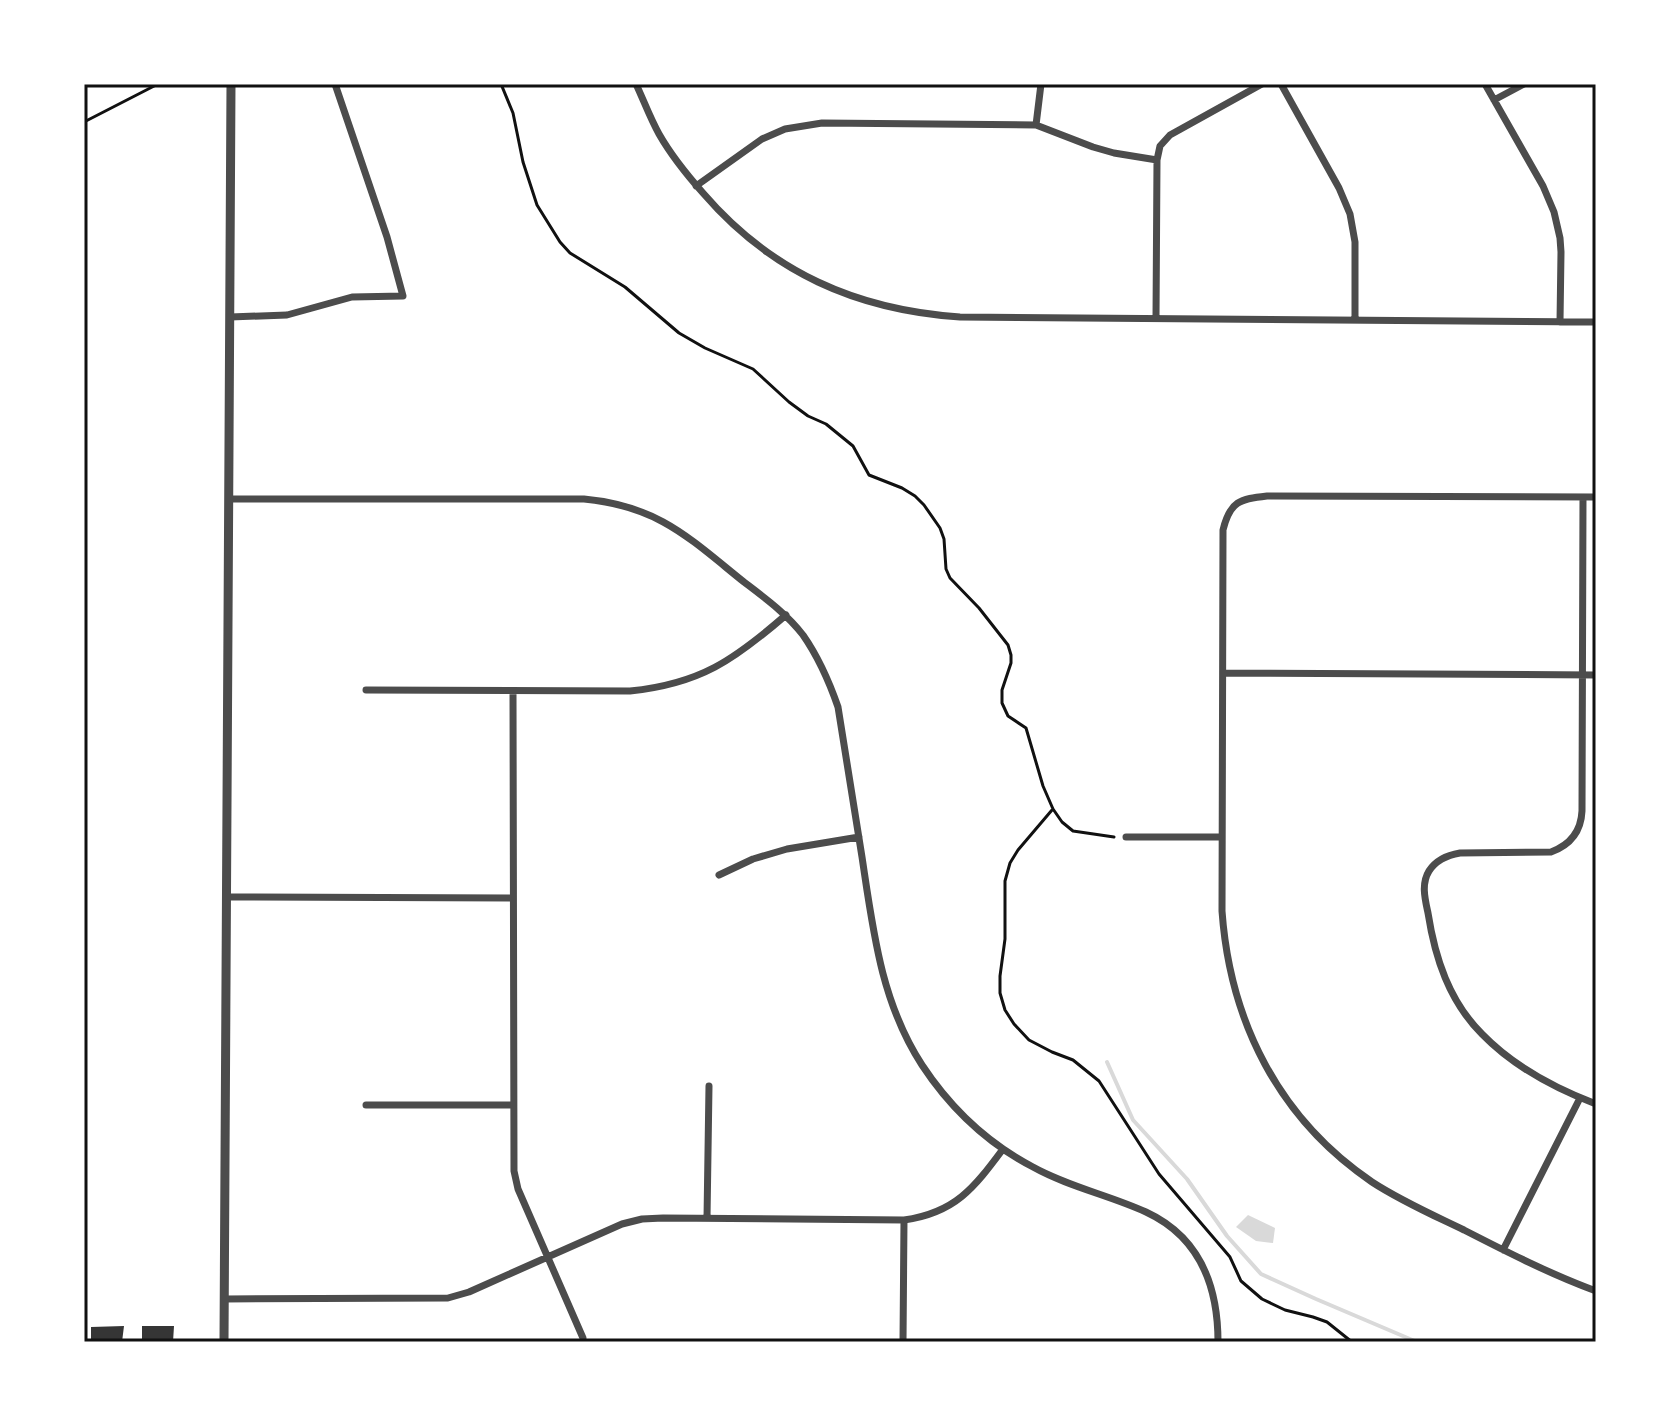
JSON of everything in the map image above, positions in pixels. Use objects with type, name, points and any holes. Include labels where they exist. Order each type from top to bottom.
[{"type":"street","points":[[224,1342],[231,84]]},
{"type":"street","points":[[230,317],[287,315],[352,297],[403,296],[387,237],[335,84]]},
{"type":"street","points":[[636,84],[660,135],[677,162],[738,230],[783,264],[831,289],[882,306],[907,312],[960,317],[1596,322]]},
{"type":"street","points":[[1036,125],[1041,84]]},
{"type":"street","points":[[1156,318],[1157,160],[1160,146],[1170,135],[1262,84]]},
{"type":"street","points":[[1281,84],[1339,188],[1350,214],[1355,242],[1355,320]]},
{"type":"street","points":[[1485,84],[1543,186],[1554,212],[1561,252],[1560,322]]},
{"type":"street","points":[[1494,100],[1524,84]]},
{"type":"street","points":[[696,186],[762,139],[797,126],[822,123],[1036,125],[1093,147],[1157,160]]},
{"type":"street","points":[[1596,497],[1267,496],[1234,503],[1223,530],[1222,837],[1222,911],[1227,961],[1240,1010],[1260,1057],[1301,1118],[1334,1152],[1392,1195],[1545,1271],[1596,1291]]},
{"type":"street","points":[[1583,497],[1584,675],[1580,827],[1571,840],[1558,849],[1543,853],[1451,855],[1429,871],[1424,892],[1438,963],[1460,1007],[1481,1034],[1524,1069],[1596,1104]]},
{"type":"street","points":[[230,499],[584,499],[618,504],[651,515],[681,531],[786,615],[824,669],[838,707],[878,961],[895,1013],[920,1062],[971,1125],[1003,1149],[1064,1182],[1145,1212],[1173,1229],[1195,1253],[1209,1278],[1217,1304],[1218,1342]]},
{"type":"street","points":[[366,690],[630,691],[674,684],[695,678],[735,657],[786,615]]},
{"type":"street","points":[[1223,673],[1596,675]]},
{"type":"street","points":[[513,691],[514,1171],[518,1189],[583,1342]]},
{"type":"street","points":[[719,875],[753,859],[787,849],[859,837]]},
{"type":"street","points":[[1126,837],[1222,837]]},
{"type":"street","points":[[228,897],[513,898]]},
{"type":"street","points":[[707,1218],[709,1086]]},
{"type":"street","points":[[1503,1250],[1580,1098]]},
{"type":"street","points":[[366,1105],[513,1105]]},
{"type":"street","points":[[225,1299],[448,1298],[469,1292],[622,1224],[642,1219],[904,1220],[932,1214],[957,1201],[978,1182],[1003,1149]]},
{"type":"street","points":[[903,1342],[904,1220]]},
{"type":"path","points":[[84,122],[158,84]]},
{"type":"path","points":[[501,84],[513,113],[523,162],[537,205],[570,253],[625,287],[679,333],[753,369],[789,402],[826,424],[853,446],[869,475],[915,496],[933,517],[944,539],[946,569],[950,578],[1008,645],[1011,663],[1002,690],[1002,703],[1008,716],[1026,728],[1053,809],[1073,831],[1126,837]]},
{"type":"path","points":[[1053,809],[1018,850],[1005,881],[1005,939],[1000,976],[1000,993],[1005,1010],[1029,1040],[1073,1060],[1099,1081],[1159,1174],[1230,1257],[1241,1281],[1262,1299],[1285,1310],[1327,1322],[1352,1342]]},
{"type":"shaded area","points":[[1248,1215],[1275,1228],[1273,1243],[1256,1241],[1236,1227]]},
{"type":"building","points":[[124,1326],[122,1342],[91,1342],[91,1327]]},
{"type":"building","points":[[142,1326],[174,1326],[173,1342],[142,1342]]},
{"type":"waterway","points":[[1107,1062],[1133,1120],[1187,1179],[1227,1236],[1261,1274],[1417,1342]]}]
